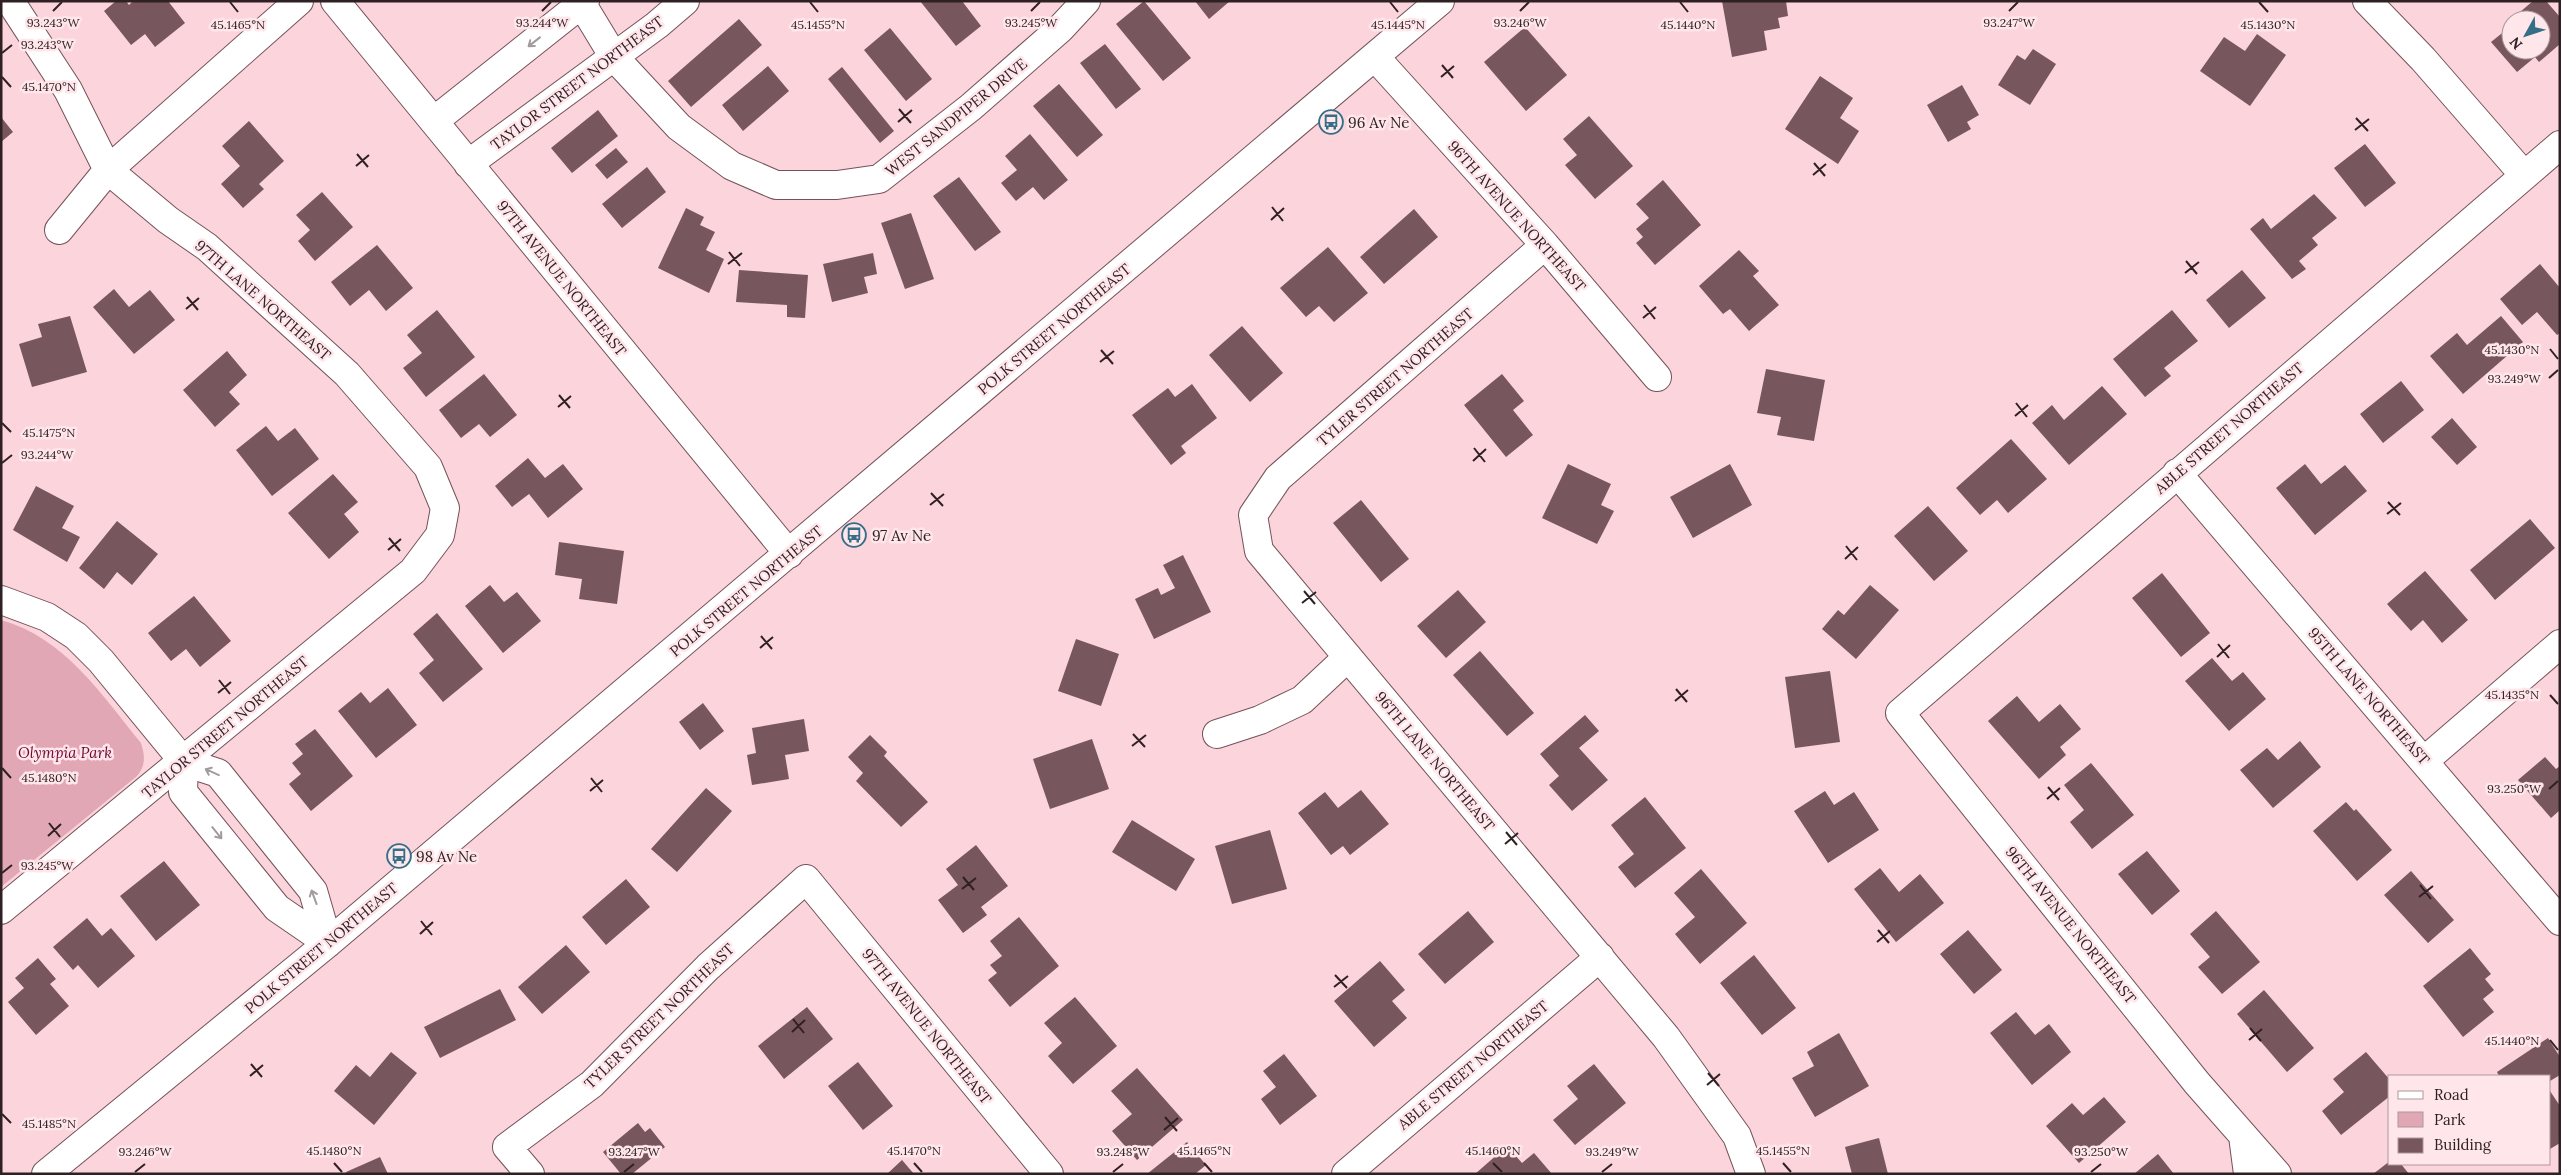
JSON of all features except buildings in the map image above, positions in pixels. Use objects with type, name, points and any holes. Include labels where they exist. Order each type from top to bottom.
[{"type":"street","name":"97TH LANE NORTHEAST","points":[[10,1],[68,90],[108,170],[168,220],[208,248],[347,374],[428,467],[445,508],[440,536]]},
{"type":"street","points":[[58,230],[108,170],[299,1]]},
{"type":"street","name":"97TH AVENUE NORTHEAST","points":[[335,1],[789,554]]},
{"type":"street","name":"TAYLOR STREET NORTHEAST","points":[[468,164],[614,57],[685,1]]},
{"type":"street","name":"WEST SANDPIPER DRIVE","points":[[614,57],[679,127],[732,166],[776,185],[837,186],[879,180],[972,108],[1060,29],[1086,1]]},
{"type":"street","name":"POLK STREET NORTHEAST","points":[[46,1174],[328,943],[1440,1]]},
{"type":"street","points":[[2367,1],[2422,59],[2524,175]]},
{"type":"street","points":[[434,121],[582,2],[614,57]]},
{"type":"street","name":"96TH AVENUE NORTHEAST","points":[[1375,57],[1545,245],[1657,378]]},
{"type":"street","name":"ABLE STREET NORTHEAST","points":[[1900,713],[2560,145]]},
{"type":"street","name":"TYLER STREET NORTHEAST","points":[[1253,515],[1278,478],[1545,245]]},
{"type":"street","name":"95TH LANE NORTHEAST","points":[[2177,473],[2560,921]]},
{"type":"street","name":"96TH LANE NORTHEAST","points":[[1253,515],[1259,551],[1666,1037],[1737,1136],[1751,1174]]},
{"type":"street","name":"TAYLOR STREET NORTHEAST","points":[[1,910],[184,762],[412,571],[440,536]]},
{"type":"street","points":[[1,600],[48,617],[76,636],[101,661],[184,762],[218,773],[313,891],[328,943]]},
{"type":"street","points":[[2424,761],[2560,644]]},
{"type":"street","points":[[1217,734],[1260,720],[1302,700],[1348,657]]},
{"type":"street","name":"96TH AVENUE NORTHEAST","points":[[1900,713],[2197,1083],[2277,1174]]},
{"type":"street","points":[[184,762],[183,792],[277,908],[328,943]]},
{"type":"street","name":"97TH AVENUE NORTHEAST","points":[[806,879],[1048,1174]]},
{"type":"street","name":"TYLER STREET NORTHEAST","points":[[530,1174],[507,1147],[592,1084],[708,967],[806,879]]},
{"type":"street","name":"ABLE STREET NORTHEAST","points":[[1346,1174],[1600,957]]},
{"type":"street","points":[[2244,1136],[2248,1174]]},
{"type":"green space","name":"Olympia Park","points":[[1,620],[24,628],[44,640],[80,670],[141,743],[144,760],[137,776],[1,887]]},
{"type":"place","name":"96 Av Ne","points":[[1331,122]]},
{"type":"place","name":"97 Av Ne","points":[[854,535]]},
{"type":"place","name":"98 Av Ne","points":[[399,856]]}]
